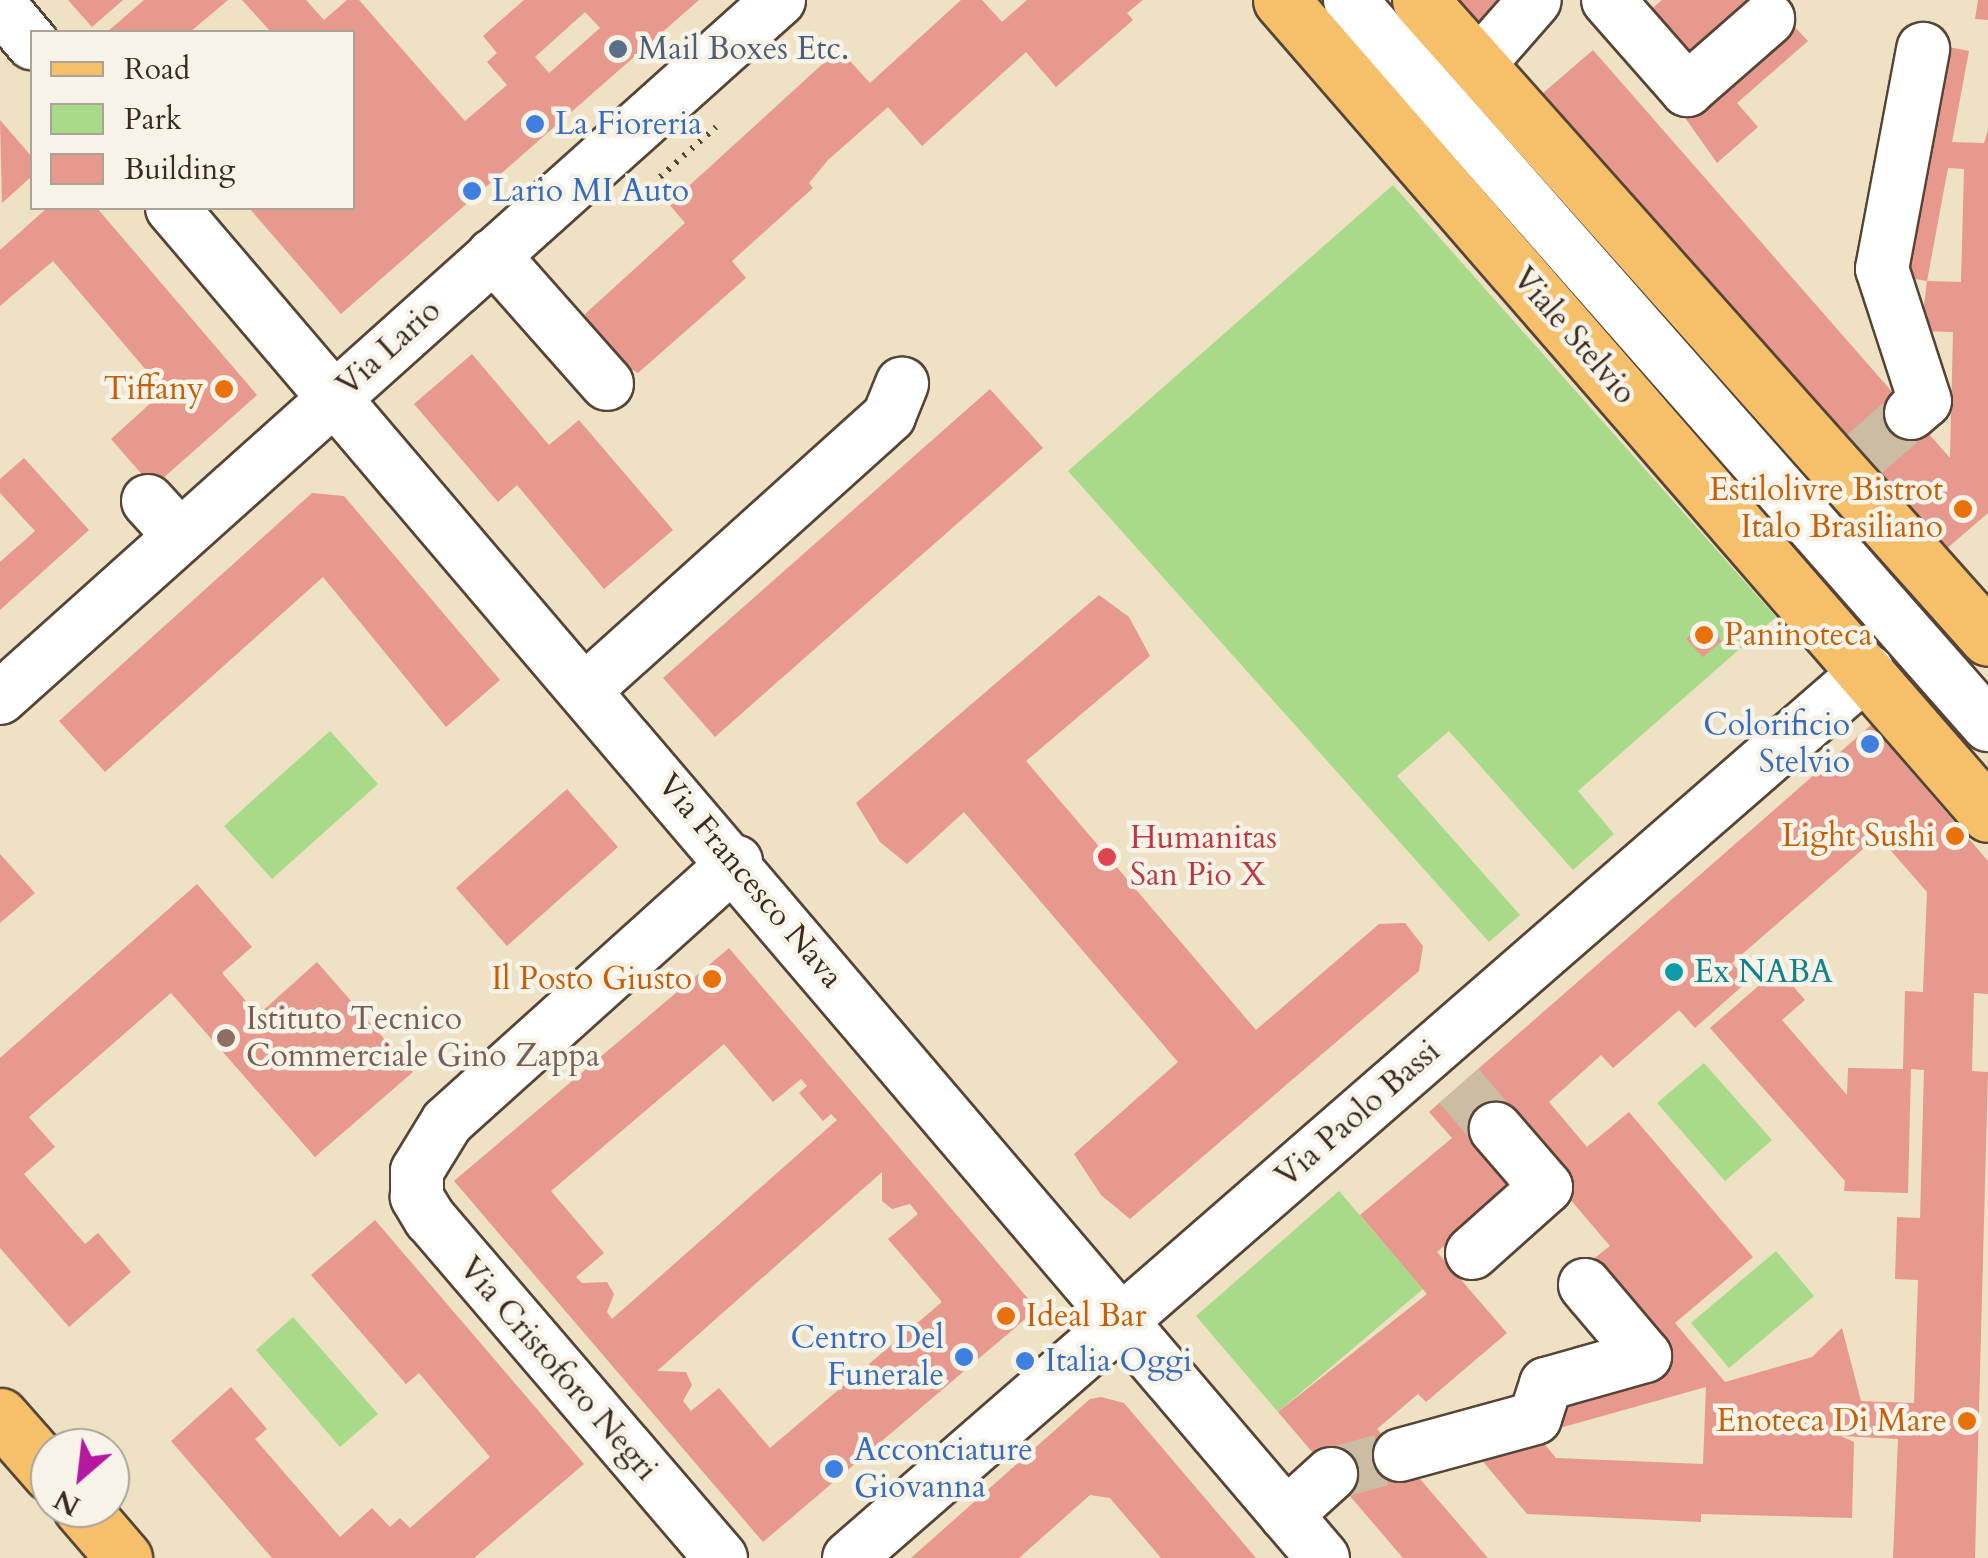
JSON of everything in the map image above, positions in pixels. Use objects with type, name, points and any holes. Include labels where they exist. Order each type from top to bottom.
[{"type":"main road","name":"Viale Stelvio","points":[[1281,0],[1988,814]]},
{"type":"main road","points":[[1420,0],[1970,591],[1988,638]]},
{"type":"main road","points":[[0,1416],[30,1450]]},
{"type":"main road","points":[[98,1528],[124,1558]]},
{"type":"street","name":"Via Lario","points":[[0,698],[164,519],[334,396],[779,0]]},
{"type":"street","name":"Viale Stelvio","points":[[1350,0],[1988,725]]},
{"type":"street","points":[[1478,64],[1535,0]]},
{"type":"street","points":[[1608,0],[1687,90],[1768,19]]},
{"type":"street","points":[[1911,413],[1925,401],[1882,269],[1924,49]]},
{"type":"street","name":"Via Francesco Nava","points":[[174,210],[736,862],[1323,1558]]},
{"type":"street","points":[[493,255],[607,384]]},
{"type":"street","points":[[586,688],[889,416],[902,384]]},
{"type":"street","name":"Via Paolo Bassi","points":[[849,1558],[1122,1321],[1444,1069],[1868,672]]},
{"type":"street","name":"Via Cristoforo Negri","points":[[721,1558],[430,1220],[418,1197],[417,1171],[447,1122],[736,862]]},
{"type":"street","points":[[1472,1253],[1546,1186],[1496,1129]]},
{"type":"street","points":[[1524,1393],[1450,1412],[1395,1450],[1535,1418],[1546,1384],[1645,1356],[1585,1285]]},
{"type":"street","points":[[1286,1515],[1332,1474]]},
{"type":"path","points":[[660,176],[716,127]]},
{"type":"green space","points":[[1393,185],[1776,617],[1578,791],[1614,834],[1573,870],[1449,731],[1397,776],[1520,915],[1489,942],[1068,471]]},
{"type":"green space","points":[[330,731],[378,784],[272,879],[224,826]]},
{"type":"green space","points":[[1704,1063],[1772,1140],[1725,1181],[1657,1103]]},
{"type":"green space","points":[[1339,1191],[1423,1289],[1278,1412],[1196,1316]]},
{"type":"green space","points":[[1776,1251],[1814,1296],[1729,1368],[1691,1323]]},
{"type":"green space","points":[[293,1317],[378,1414],[340,1447],[256,1350]]},
{"type":"building","points":[[68,0],[123,0],[92,27]]},
{"type":"building","points":[[144,0],[228,0],[192,30],[109,30]]},
{"type":"building","points":[[242,0],[306,0],[324,20],[347,0],[359,0],[465,121],[507,85],[487,62],[497,53],[483,36],[524,0],[699,0],[341,314],[251,210],[355,210],[355,30],[269,30]],"holes":[[[585,12],[600,28],[549,73],[535,57]]]},
{"type":"building","points":[[961,0],[982,0],[1002,22],[1027,0],[1143,0],[1127,13],[1133,20],[1056,87],[1026,52],[922,146],[888,107],[828,160],[809,183],[813,188],[732,261],[746,278],[638,373],[614,359],[593,336],[585,314],[685,223],[669,204],[839,49],[870,83]]},
{"type":"building","points":[[1458,0],[1518,0],[1488,33]]},
{"type":"building","points":[[1662,0],[1771,0],[1688,74],[1640,19]]},
{"type":"building","points":[[1978,0],[1988,0],[1988,20],[1975,19]]},
{"type":"building","points":[[1787,19],[1808,41],[1737,103],[1758,127],[1717,163],[1681,112]]},
{"type":"building","points":[[1938,45],[1969,51],[1952,142],[1984,143],[1988,129],[1988,513],[1944,551],[1542,94],[1593,50],[1950,458],[1953,332],[1921,331],[1927,281],[1898,276]],"holes":[[[1948,168],[1964,169],[1961,282],[1927,281]]]},
{"type":"building","points":[[0,120],[30,155],[30,178],[2,203]]},
{"type":"building","points":[[45,210],[99,210],[257,395],[153,487],[111,439],[164,391],[53,261],[0,306],[0,250]]},
{"type":"building","points":[[472,354],[549,445],[579,420],[673,530],[604,589],[517,485],[498,502],[414,404]]},
{"type":"building","points":[[990,389],[1043,448],[715,737],[663,678]]},
{"type":"building","points":[[24,458],[89,530],[0,610],[0,562],[35,531],[0,493],[0,479]]},
{"type":"building","points":[[312,493],[344,496],[500,680],[446,727],[323,577],[105,772],[59,721]]},
{"type":"building","points":[[1099,595],[1129,617],[1150,656],[1026,761],[1256,1030],[1379,924],[1405,923],[1423,946],[1419,971],[1130,1219],[1101,1195],[1074,1154],[1178,1062],[964,812],[907,864],[880,842],[856,803]]},
{"type":"building","points":[[1705,621],[1722,641],[1703,657],[1686,639]]},
{"type":"building","points":[[1871,725],[1988,861],[1988,994],[1974,993],[1972,1071],[1988,1072],[1975,1558],[1893,1558],[1898,1439],[1841,1436],[1854,1442],[1852,1518],[1701,1514],[1701,1522],[1527,1514],[1475,1452],[1537,1435],[1556,1458],[1703,1464],[1706,1387],[1549,1431],[1555,1398],[1672,1366],[1587,1264],[1610,1246],[1504,1122],[1525,1177],[1437,1252],[1507,1333],[1426,1402],[1418,1394],[1377,1429],[1488,1558],[1403,1558],[1278,1412],[1427,1294],[1360,1215],[1452,1138],[1429,1112]],"holes":[[[1878,836],[1927,892],[1923,992],[1905,991],[1903,1069],[1848,1068],[1847,1095],[1782,1020],[1805,1000],[1778,969],[1710,1028],[1845,1181],[1844,1191],[1908,1193],[1911,1069],[1924,1070],[1920,1218],[1897,1217],[1895,1279],[1918,1280],[1914,1403],[1861,1401],[1842,1328],[1812,1357],[1725,1382],[1675,1323],[1753,1257],[1629,1112],[1587,1147],[1549,1102],[1601,1055],[1613,1068],[1679,1010],[1695,1028],[1748,981],[1732,963]]]},
{"type":"building","points":[[567,789],[618,847],[507,946],[456,888]]},
{"type":"building","points":[[0,854],[35,893],[0,923]]},
{"type":"building","points":[[197,884],[252,947],[222,973],[258,1015],[317,962],[413,1072],[315,1157],[171,993],[29,1117],[55,1147],[24,1174],[85,1244],[98,1233],[131,1272],[69,1327],[0,1248],[0,1058]]},
{"type":"building","points":[[729,948],[1037,1309],[763,1542],[454,1181]],"holes":[[[724,1044],[773,1102],[801,1079],[807,1086],[799,1093],[823,1121],[831,1114],[837,1120],[612,1319],[607,1312],[614,1294],[607,1282],[582,1283],[576,1277],[604,1253],[551,1191]],[[882,1172],[882,1201],[892,1209],[910,1204],[918,1214],[888,1239],[942,1302],[770,1448],[719,1388],[691,1411],[683,1401],[692,1385],[686,1372],[657,1371]]]},
{"type":"building","points":[[375,1220],[584,1464],[474,1558],[272,1558],[171,1441],[231,1387],[267,1429],[255,1439],[340,1537],[372,1508],[390,1527],[400,1518],[410,1528],[490,1457],[419,1373],[406,1384],[311,1275]]},
{"type":"building","points":[[1101,1397],[1124,1403],[1256,1558],[1161,1558],[1110,1498],[1090,1495],[1019,1558],[911,1558],[1090,1399]]},
{"type":"tunnel","points":[[1861,457],[1911,413]]},
{"type":"tunnel","points":[[1459,1086],[1496,1129]]},
{"type":"tunnel","points":[[1331,1474],[1400,1455]]},
{"type":"place","name":"Mail Boxes Etc.","points":[[618,49]]},
{"type":"place","name":"La Fioreria","points":[[535,124]]},
{"type":"place","name":"Lario MI Auto","points":[[472,191]]},
{"type":"place","name":"Tiffany","points":[[224,389]]},
{"type":"place","name":"Estilolivre Bistrot Italo Brasiliano","points":[[1963,509]]},
{"type":"place","name":"Paninoteca","points":[[1704,635]]},
{"type":"place","name":"Colorificio Stelvio","points":[[1870,744]]},
{"type":"place","name":"Light Sushi","points":[[1955,836]]},
{"type":"place","name":"Humanitas San Pio X","points":[[1107,857]]},
{"type":"place","name":"Ex NABA","points":[[1674,972]]},
{"type":"place","name":"Il Posto Giusto","points":[[712,979]]},
{"type":"place","name":"Istituto Tecnico Commerciale Gino Zappa","points":[[226,1038]]},
{"type":"place","name":"Ideal Bar","points":[[1006,1316]]},
{"type":"place","name":"Centro Del Funerale","points":[[964,1357]]},
{"type":"place","name":"Italia Oggi","points":[[1025,1361]]},
{"type":"place","name":"Enoteca Di Mare","points":[[1967,1421]]},
{"type":"place","name":"Acconciature Giovanna","points":[[834,1469]]}]
